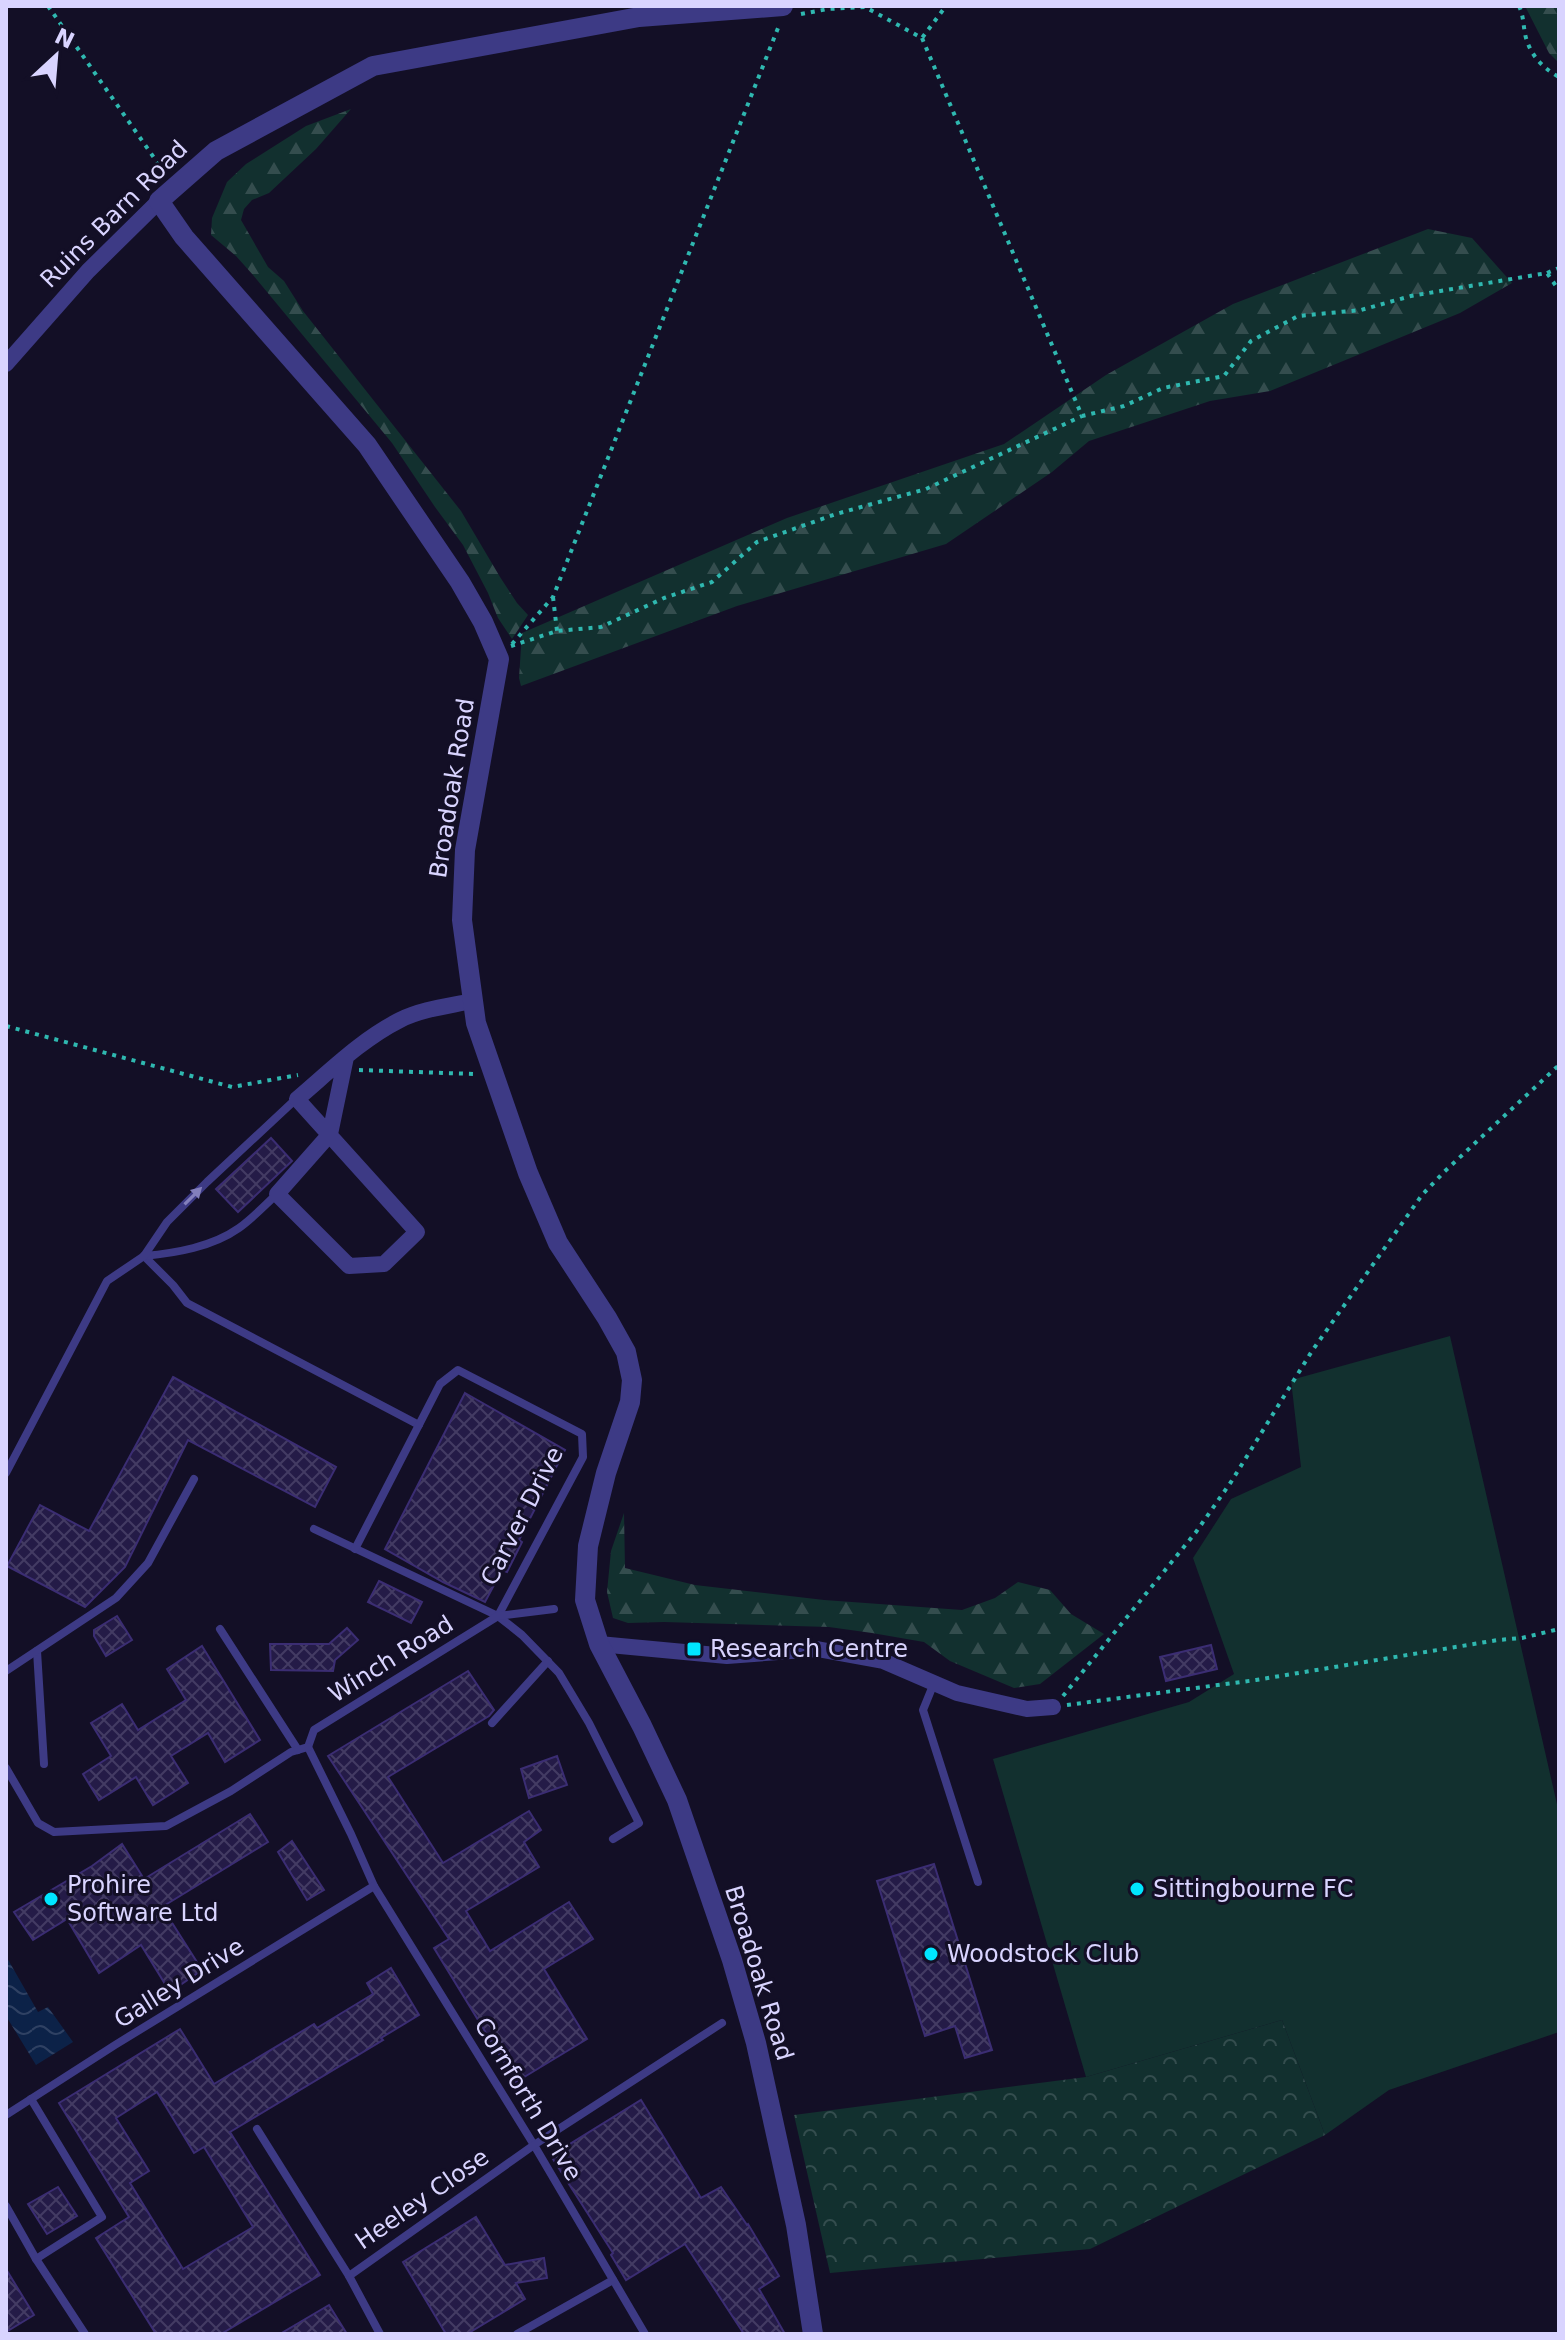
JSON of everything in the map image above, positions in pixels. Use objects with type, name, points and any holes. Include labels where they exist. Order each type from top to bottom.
[{"type":"street","name":"Ruins Barn Road","points":[[6,364],[88,271],[216,151],[373,66],[639,17],[787,16]]},
{"type":"street","points":[[167,194],[184,237],[367,445],[504,653]]},
{"type":"street","name":"Broadoak Road","points":[[504,653],[465,850],[462,920],[476,1023],[528,1173],[558,1243],[626,1352],[632,1380],[630,1402],[606,1473],[586,1555],[585,1600],[599,1644],[677,1800],[732,1960],[756,2043],[796,2225],[813,2334]]},
{"type":"street","points":[[340,1065],[330,1134],[277,1194],[349,1266],[384,1264],[417,1232],[342,1151],[330,1134],[297,1099],[368,1039],[402,1018],[472,1001]]},
{"type":"street","points":[[599,1644],[727,1656],[817,1649],[883,1661],[957,1693],[1027,1709],[1053,1707]]},
{"type":"lane","points":[[6,1473],[107,1281],[144,1256],[167,1222],[297,1099]]},
{"type":"lane","points":[[144,1256],[171,1254],[199,1246],[238,1228],[277,1194]]},
{"type":"lane","points":[[144,1256],[187,1303],[419,1425]]},
{"type":"lane","name":"Carver Drive","points":[[314,1529],[355,1549],[498,1616],[583,1457],[582,1434],[458,1370],[440,1384],[355,1549]]},
{"type":"lane","points":[[6,1671],[116,1598],[148,1563],[194,1479]]},
{"type":"lane","name":"Winch Road","points":[[6,1768],[38,1823],[54,1832],[166,1826],[231,1791],[291,1752],[303,1748],[314,1730],[498,1616],[554,1609]]},
{"type":"lane","points":[[498,1616],[522,1635],[559,1673],[589,1723],[639,1823],[613,1839]]},
{"type":"lane","name":"Cornforth Drive","points":[[220,1629],[303,1748],[351,1834],[374,1886],[534,2145],[645,2334]]},
{"type":"lane","points":[[37,1651],[44,1764]]},
{"type":"lane","points":[[492,1723],[548,1661]]},
{"type":"lane","points":[[934,1683],[923,1710],[978,1882]]},
{"type":"lane","name":"Galley Drive","points":[[6,2115],[374,1886]]},
{"type":"lane","name":"Heeley Close","points":[[380,2334],[349,2276],[534,2145],[722,2023]]},
{"type":"lane","points":[[31,2099],[102,2217],[36,2259]]},
{"type":"lane","points":[[257,2129],[349,2276]]},
{"type":"lane","points":[[6,2206],[10,2221],[85,2334]]},
{"type":"lane","points":[[521,2333],[613,2280]]},
{"type":"path","points":[[48,6],[167,194]]},
{"type":"path","points":[[922,38],[946,6]]},
{"type":"path","points":[[1519,6],[1527,40],[1535,55],[1545,69],[1559,77]]},
{"type":"path","points":[[504,653],[553,597],[787,16],[865,7],[922,38],[1082,416]]},
{"type":"path","points":[[504,653],[557,631],[601,627],[664,598],[712,582],[757,542],[836,514],[926,489],[1082,416],[1124,406],[1163,388],[1224,376],[1251,341],[1298,316],[1361,310],[1411,296],[1547,273],[1559,268]]},
{"type":"path","points":[[1547,273],[1559,286]]},
{"type":"path","points":[[553,597],[557,631]]},
{"type":"path","points":[[6,1026],[232,1087],[340,1065],[493,1074]]},
{"type":"path","points":[[1053,1707],[1205,1519],[1312,1351],[1422,1195],[1559,1065]]},
{"type":"path","points":[[1053,1707],[1256,1680],[1522,1638],[1559,1629]]},
{"type":"green space","points":[[1525,6],[1559,6],[1559,63],[1549,53]]},
{"type":"green space","points":[[351,109],[316,149],[269,193],[252,200],[244,209],[241,220],[268,267],[284,281],[303,311],[461,511],[500,577],[528,615],[512,639],[498,618],[463,545],[392,443],[253,275],[211,235],[212,218],[227,182],[246,164],[306,126]]},
{"type":"green space","points":[[1428,229],[1472,238],[1512,283],[1460,313],[1270,391],[1210,401],[1089,441],[1052,472],[946,544],[737,606],[521,686],[522,633],[787,518],[1004,444],[1106,375],[1233,304]]},
{"type":"green space","points":[[1450,1336],[1559,1813],[1559,2032],[1389,2090],[1325,2135],[1282,2020],[1086,2077],[993,1759],[1189,1702],[1234,1674],[1193,1558],[1231,1499],[1301,1467],[1291,1380]]},
{"type":"green space","points":[[624,1513],[625,1568],[695,1585],[824,1600],[962,1610],[995,1598],[1018,1582],[1050,1590],[1071,1614],[1104,1634],[1040,1684],[1014,1688],[950,1661],[924,1642],[872,1633],[829,1627],[628,1623],[613,1618],[607,1592],[611,1551]]},
{"type":"green space","points":[[1282,2020],[1325,2135],[1090,2249],[830,2273],[794,2115],[1086,2077]]},
{"type":"water","points":[[6,1956],[38,2012],[48,2007],[73,2042],[36,2065],[6,2016]]},
{"type":"building","points":[[271,1138],[292,1161],[238,1212],[216,1189]]},
{"type":"building","points":[[173,1377],[336,1467],[315,1507],[188,1440],[125,1567],[85,1607],[7,1566],[40,1505],[89,1531]]},
{"type":"building","points":[[465,1393],[565,1450],[519,1540],[522,1542],[507,1572],[502,1570],[485,1602],[385,1549]]},
{"type":"building","points":[[379,1581],[422,1602],[411,1623],[368,1602]]},
{"type":"building","points":[[117,1616],[132,1640],[106,1656],[94,1636],[94,1630]]},
{"type":"building","points":[[347,1628],[358,1640],[335,1660],[333,1671],[271,1670],[270,1644],[329,1644]]},
{"type":"building","points":[[1211,1645],[1217,1669],[1166,1681],[1160,1657]]},
{"type":"building","points":[[202,1646],[260,1740],[225,1762],[208,1733],[171,1756],[188,1783],[153,1805],[136,1777],[99,1800],[83,1774],[111,1756],[91,1723],[122,1704],[138,1730],[186,1700],[167,1669]]},
{"type":"building","points":[[468,1671],[494,1710],[489,1716],[388,1777],[443,1863],[529,1811],[541,1830],[524,1842],[539,1867],[466,1911],[490,1951],[569,1902],[593,1939],[544,1969],[587,2039],[516,2082],[434,1948],[449,1939],[328,1756]]},
{"type":"building","points":[[557,1756],[567,1785],[529,1798],[521,1769]]},
{"type":"building","points":[[250,1814],[268,1842],[162,1907],[202,1970],[170,1992],[141,1945],[99,1973],[67,1919],[33,1940],[14,1912],[92,1866],[122,1844],[144,1879]]},
{"type":"building","points":[[292,1841],[324,1890],[307,1900],[278,1852]]},
{"type":"building","name":"Woodstock Club","points":[[934,1864],[992,2050],[965,2058],[955,2026],[925,2036],[877,1881]]},
{"type":"building","points":[[391,1968],[419,2015],[230,2132],[320,2275],[221,2334],[156,2334],[96,2238],[129,2217],[59,2103],[180,2029],[214,2084],[314,2024],[317,2028],[373,1994],[367,1983]],"holes":[[[157,2092],[194,2153],[204,2147],[253,2227],[183,2269],[130,2183],[149,2171],[116,2118]]]},
{"type":"building","points":[[641,2100],[701,2198],[721,2187],[748,2224],[779,2276],[759,2289],[785,2334],[744,2334],[685,2244],[626,2280],[611,2255],[613,2253],[553,2159],[556,2149],[568,2145]]},
{"type":"building","points":[[58,2187],[77,2216],[47,2234],[28,2204]]},
{"type":"building","points":[[476,2217],[505,2265],[544,2258],[547,2278],[516,2283],[525,2299],[467,2334],[446,2334],[403,2262]]},
{"type":"building","points":[[6,2269],[34,2315],[6,2332]]},
{"type":"building","points":[[329,2305],[347,2334],[280,2334]]},
{"type":"place","name":"Research Centre","points":[[694,1649]]},
{"type":"place","name":"Sittingbourne FC","points":[[1137,1889]]},
{"type":"place","name":"Prohire Software Ltd","points":[[51,1899]]},
{"type":"place","name":"Woodstock Club","points":[[931,1954]]}]
